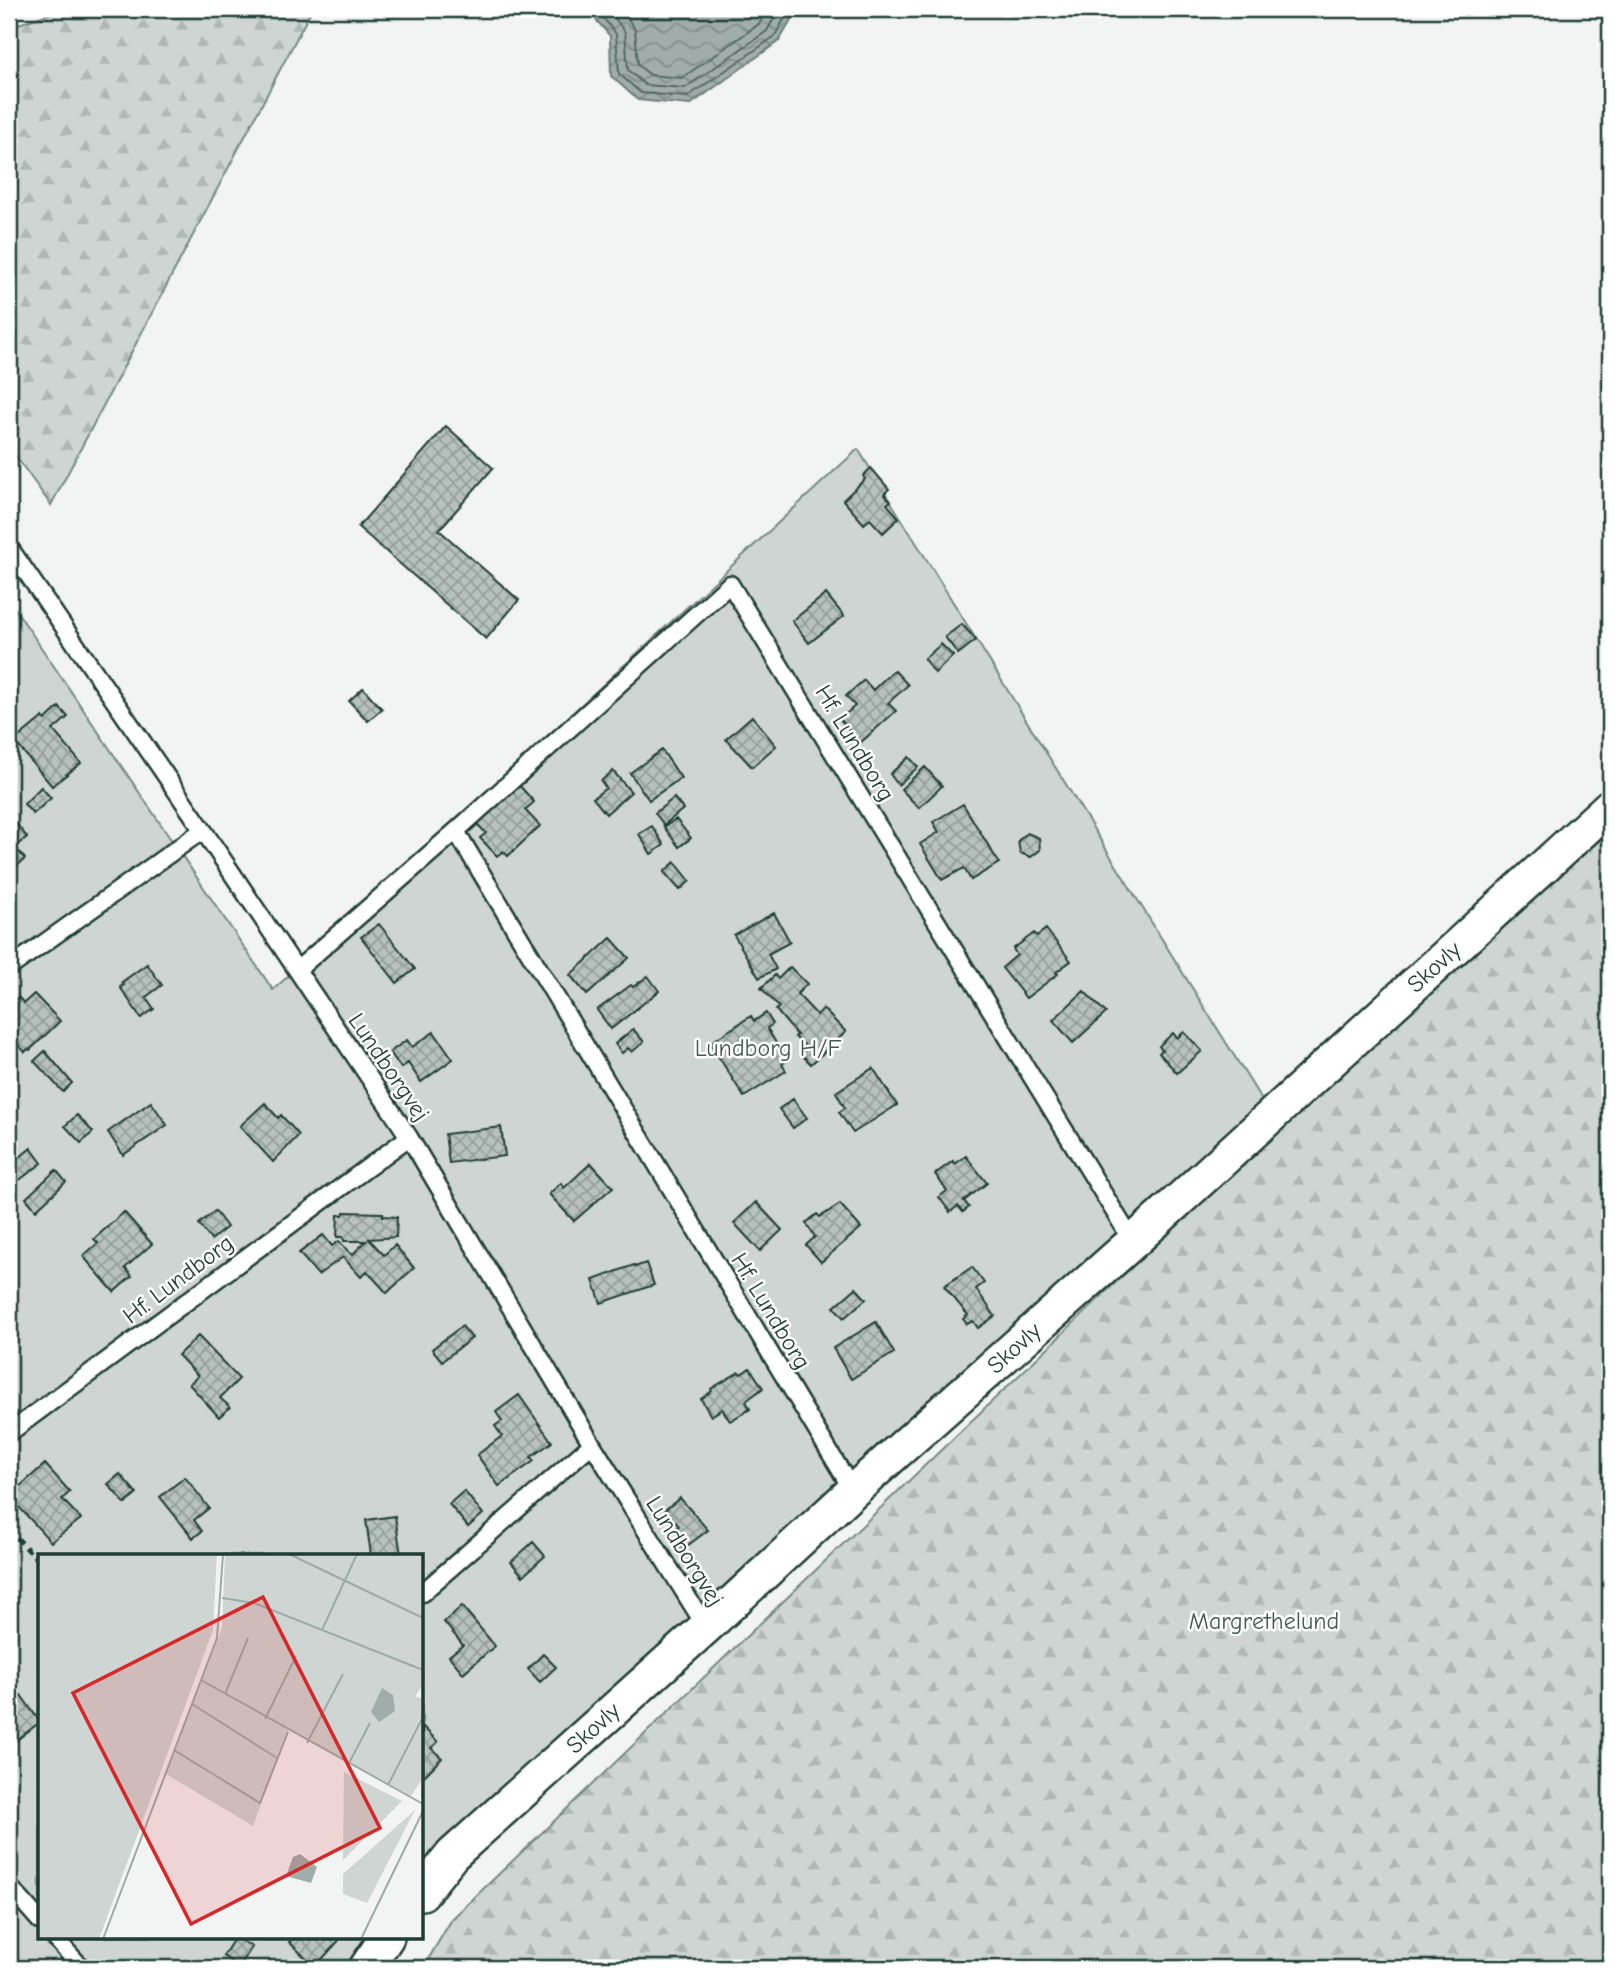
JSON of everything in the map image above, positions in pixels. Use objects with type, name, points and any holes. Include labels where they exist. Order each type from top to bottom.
[{"type":"street","name":"Skovly","points":[[424,1890],[452,1855],[706,1628],[853,1491],[1133,1242],[1610,806]]},
{"type":"street","points":[[366,1968],[386,1938]]},
{"type":"lane","name":"Lundborgvej","points":[[9,547],[409,1137],[592,1444],[706,1628]]},
{"type":"lane","name":"Hf. Lundborg","points":[[297,970],[730,584],[1133,1242]]},
{"type":"lane","points":[[9,968],[203,830]]},
{"type":"lane","name":"Hf. Lundborg","points":[[456,831],[853,1491]]},
{"type":"lane","name":"Hf. Lundborg","points":[[9,1433],[409,1137]]},
{"type":"lane","points":[[424,1591],[592,1444]]},
{"type":"lane","points":[[9,1886],[38,1919]]},
{"type":"lane","points":[[55,1938],[82,1968]]},
{"type":"path","points":[[9,1529],[38,1561]]},
{"type":"green space","points":[[64,9],[312,9],[51,505],[9,447],[9,27]]},
{"type":"green space","name":"Lundborg H/F","points":[[858,449],[1266,1107],[424,1873],[424,1554],[38,1554],[38,1938],[368,1938],[351,1968],[9,1968],[9,600],[273,990]]},
{"type":"green space","name":"Margrethelund","points":[[1610,831],[1610,1968],[423,1968],[452,1919],[1282,1123]]},
{"type":"water","points":[[587,9],[798,9],[779,41],[690,105],[638,100],[611,76],[610,36]]},
{"type":"building","points":[[446,426],[493,468],[439,530],[519,600],[486,639],[358,527]]},
{"type":"building","points":[[871,468],[889,489],[884,494],[891,501],[887,504],[899,518],[883,533],[870,519],[864,524],[843,500],[865,479],[863,476]]},
{"type":"building","points":[[826,594],[844,616],[809,643],[792,621]]},
{"type":"building","points":[[962,624],[976,640],[958,654],[945,637]]},
{"type":"building","points":[[941,644],[953,656],[935,673],[924,659]]},
{"type":"building","points":[[894,670],[908,685],[888,703],[896,711],[860,743],[840,719],[855,706],[846,696],[864,680],[873,690]]},
{"type":"building","points":[[363,688],[382,709],[368,721],[349,701]]},
{"type":"building","points":[[9,689],[17,690],[11,729],[9,729]]},
{"type":"building","points":[[59,707],[68,717],[53,730],[81,763],[52,786],[14,741]]},
{"type":"building","points":[[752,716],[776,746],[752,767],[726,739]]},
{"type":"building","points":[[662,750],[681,778],[649,800],[630,773]]},
{"type":"building","points":[[909,757],[918,767],[898,785],[890,774]]},
{"type":"building","points":[[925,767],[942,786],[919,808],[901,789]]},
{"type":"building","points":[[613,771],[631,792],[606,814],[593,798],[606,788],[601,781]]},
{"type":"building","points":[[519,785],[534,802],[525,810],[540,826],[508,856],[503,851],[497,856],[480,838],[486,833],[477,824]]},
{"type":"building","points":[[41,787],[51,798],[33,814],[24,804]]},
{"type":"building","points":[[674,798],[683,809],[664,825],[655,813]]},
{"type":"building","points":[[963,804],[999,863],[971,880],[964,868],[942,880],[920,844],[939,832],[933,822]]},
{"type":"building","points":[[9,815],[27,837],[15,847],[25,859],[9,873]]},
{"type":"building","points":[[676,819],[691,838],[679,847],[664,827]]},
{"type":"building","points":[[652,826],[664,845],[651,854],[639,834]]},
{"type":"building","points":[[1027,833],[1039,838],[1040,850],[1031,857],[1020,853],[1018,841]]},
{"type":"building","points":[[675,862],[690,881],[680,890],[664,872]]},
{"type":"building","points":[[774,913],[790,942],[768,954],[776,969],[759,978],[734,935]]},
{"type":"building","points":[[379,924],[415,969],[397,983],[361,937]]},
{"type":"building","points":[[1046,929],[1071,961],[1026,998],[1002,968],[1017,955],[1013,949],[1034,933],[1037,936]]},
{"type":"building","points":[[611,938],[629,958],[587,995],[570,975]]},
{"type":"building","points":[[147,964],[162,985],[146,997],[154,1009],[141,1018],[120,987],[124,985],[122,982]]},
{"type":"building","points":[[790,967],[807,984],[797,994],[817,1015],[823,1009],[846,1032],[811,1064],[801,1054],[807,1048],[795,1037],[797,1035],[776,1010],[779,1007],[761,988],[775,975],[778,979]]},
{"type":"building","points":[[648,976],[659,991],[611,1029],[597,1010]]},
{"type":"building","points":[[1084,991],[1106,1013],[1073,1043],[1053,1020]]},
{"type":"building","points":[[34,994],[60,1021],[25,1052],[9,1035],[9,1005],[18,997],[24,1003]]},
{"type":"building","points":[[766,1013],[773,1024],[767,1028],[787,1061],[782,1064],[786,1071],[744,1097],[710,1043],[751,1016],[754,1021]]},
{"type":"building","points":[[633,1029],[644,1042],[632,1052],[628,1048],[622,1053],[615,1044]]},
{"type":"building","points":[[434,1032],[453,1059],[421,1082],[408,1063],[401,1068],[390,1052],[407,1040],[412,1047]]},
{"type":"building","points":[[1184,1032],[1202,1051],[1177,1073],[1159,1053],[1162,1050],[1159,1046],[1173,1033],[1177,1038]]},
{"type":"building","points":[[45,1051],[72,1083],[63,1092],[34,1061]]},
{"type":"building","points":[[873,1068],[897,1105],[853,1133],[839,1112],[845,1108],[836,1092]]},
{"type":"building","points":[[793,1099],[807,1118],[793,1128],[779,1109]]},
{"type":"building","points":[[151,1102],[167,1125],[123,1155],[108,1132]]},
{"type":"building","points":[[265,1103],[278,1118],[281,1115],[299,1135],[273,1162],[240,1126]]},
{"type":"building","points":[[77,1115],[93,1132],[81,1143],[65,1126]]},
{"type":"building","points":[[501,1127],[505,1156],[449,1163],[445,1134]]},
{"type":"building","points":[[31,1148],[42,1163],[14,1184],[9,1177],[9,1166]]},
{"type":"building","points":[[966,1156],[987,1183],[964,1201],[969,1207],[963,1212],[958,1206],[950,1212],[939,1197],[947,1191],[935,1174],[953,1161],[955,1164]]},
{"type":"building","points":[[591,1163],[613,1187],[574,1221],[549,1194],[561,1183],[564,1188]]},
{"type":"building","points":[[56,1170],[66,1182],[36,1210],[26,1198]]},
{"type":"building","points":[[756,1202],[782,1230],[760,1251],[734,1223]]},
{"type":"building","points":[[840,1204],[861,1228],[821,1262],[806,1245],[815,1237],[806,1223],[817,1214],[820,1217]]},
{"type":"building","points":[[215,1211],[227,1227],[211,1240],[199,1224]]},
{"type":"building","points":[[124,1212],[152,1244],[125,1268],[132,1276],[114,1292],[83,1256],[98,1243],[94,1239]]},
{"type":"building","points":[[344,1212],[383,1213],[383,1216],[397,1217],[396,1237],[369,1239],[384,1255],[395,1245],[414,1268],[387,1293],[367,1271],[361,1277],[343,1257],[318,1275],[299,1253],[323,1235],[332,1246],[339,1241],[352,1255],[366,1241],[344,1241],[343,1237],[337,1237],[338,1215],[343,1215]]},
{"type":"building","points":[[646,1263],[654,1285],[601,1303],[593,1280]]},
{"type":"building","points":[[972,1267],[984,1283],[976,1289],[995,1316],[978,1328],[973,1321],[967,1324],[963,1319],[968,1315],[944,1286]]},
{"type":"building","points":[[856,1288],[866,1299],[844,1318],[834,1307]]},
{"type":"building","points":[[876,1322],[894,1353],[851,1379],[833,1348]]},
{"type":"building","points":[[462,1326],[472,1338],[442,1361],[432,1349]]},
{"type":"building","points":[[198,1336],[239,1379],[220,1398],[230,1407],[219,1417],[189,1384],[198,1376],[178,1355]]},
{"type":"building","points":[[750,1368],[763,1388],[746,1401],[750,1409],[730,1421],[722,1409],[711,1416],[701,1399],[712,1391],[711,1389]]},
{"type":"building","points":[[519,1395],[552,1442],[531,1457],[534,1461],[499,1486],[477,1455],[502,1436],[495,1426],[502,1421],[496,1412]]},
{"type":"building","points":[[45,1464],[70,1492],[62,1499],[81,1519],[51,1542],[9,1496]]},
{"type":"building","points":[[120,1474],[137,1494],[125,1504],[108,1484]]},
{"type":"building","points":[[185,1477],[209,1508],[194,1520],[202,1531],[193,1538],[160,1497]]},
{"type":"building","points":[[464,1491],[483,1514],[468,1527],[449,1504]]},
{"type":"building","points":[[680,1498],[708,1530],[683,1549],[676,1542],[682,1537],[675,1529],[679,1526],[665,1510]]},
{"type":"building","points":[[395,1516],[401,1554],[371,1554],[366,1520]]},
{"type":"building","points":[[533,1542],[545,1556],[523,1576],[511,1562]]},
{"type":"building","points":[[462,1606],[495,1646],[463,1673],[449,1656],[463,1645],[444,1622]]},
{"type":"building","points":[[543,1654],[556,1667],[540,1682],[528,1669]]},
{"type":"building","points":[[21,1695],[38,1719],[38,1724],[9,1746],[9,1704]]},
{"type":"building","points":[[424,1728],[438,1742],[431,1748],[442,1758],[424,1776]]},
{"type":"building","points":[[234,1938],[252,1947],[239,1967],[223,1956]]},
{"type":"building","points":[[293,1938],[341,1938],[315,1967],[289,1942]]}]
